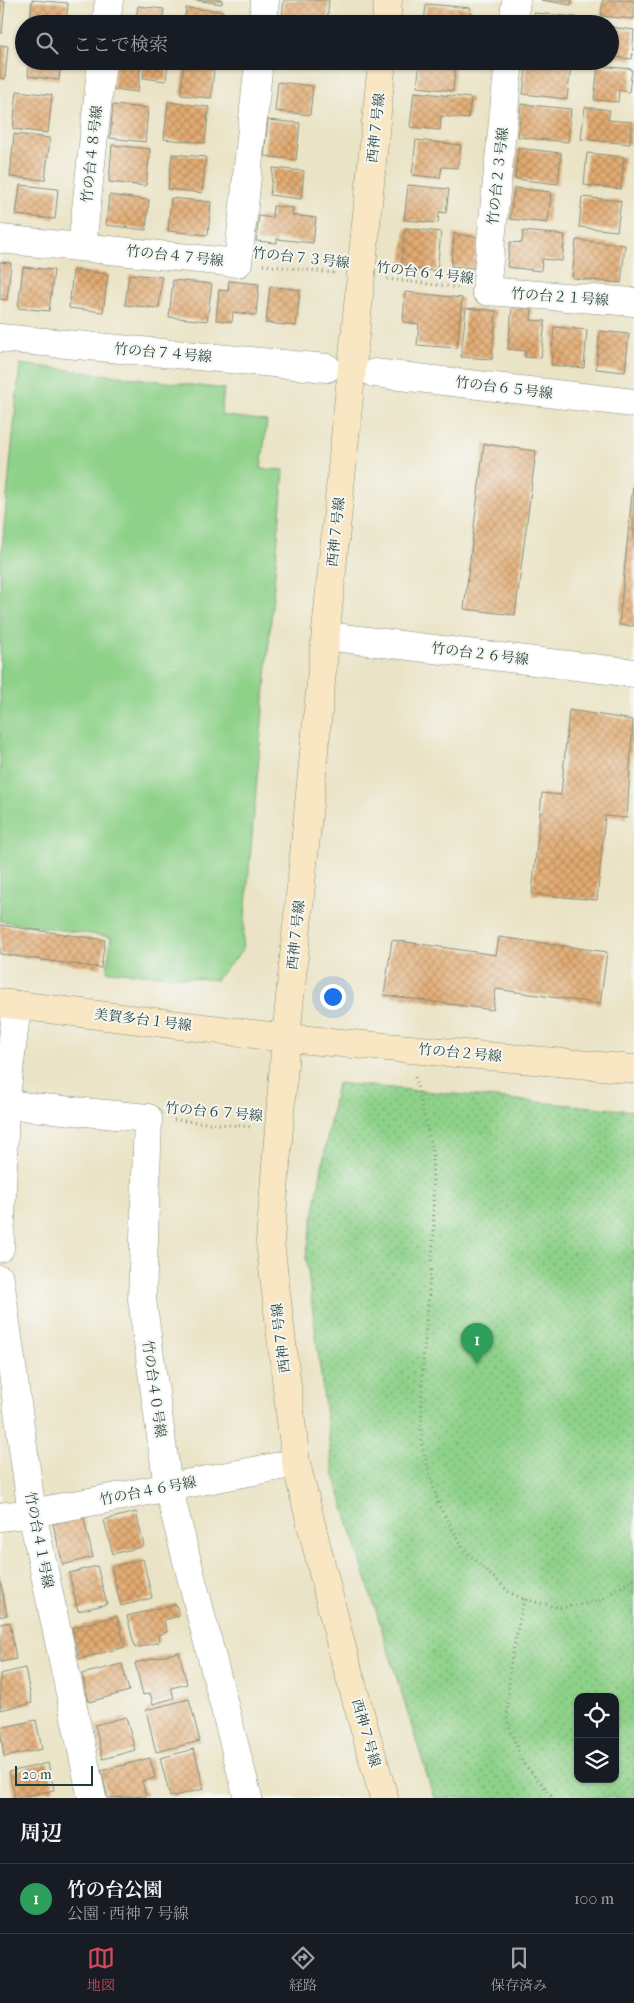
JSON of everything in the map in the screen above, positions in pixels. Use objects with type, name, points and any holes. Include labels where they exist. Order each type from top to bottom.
[{"type":"street","points":[[107,15],[109,0]]},
{"type":"street","points":[[264,15],[265,0]]},
{"type":"street","points":[[387,15],[388,0]]},
{"type":"street","points":[[514,15],[516,0]]},
{"type":"street","name":"竹の台４８号線","points":[[82,247],[101,70]]},
{"type":"street","name":"竹の台４７号線","points":[[0,240],[238,263],[258,70]]},
{"type":"street","name":"西神７号線","points":[[381,70],[286,1038],[270,1242],[296,1463],[342,1649],[384,1798]]},
{"type":"street","name":"竹の台２３号線","points":[[486,291],[508,70]]},
{"type":"street","name":"竹の台２１号線","points":[[486,291],[634,302]]},
{"type":"street","name":"竹の台７４号線","points":[[0,338],[327,368]]},
{"type":"street","name":"竹の台６５号線","points":[[374,373],[634,403]]},
{"type":"street","name":"竹の台２６号線","points":[[326,636],[634,673]]},
{"type":"street","points":[[0,1248],[3,1105],[8,1004]]},
{"type":"street","name":"美賀多台１号線","points":[[8,1004],[286,1038]]},
{"type":"street","name":"竹の台２号線","points":[[286,1038],[634,1069]]},
{"type":"street","points":[[3,1105],[148,1118]]},
{"type":"street","name":"竹の台４０号線","points":[[148,1118],[142,1299],[168,1487],[248,1798]]},
{"type":"street","name":"竹の台４１号線","points":[[0,1279],[32,1513],[92,1798]]},
{"type":"street","name":"竹の台４６号線","points":[[0,1517],[32,1513],[296,1463]]},
{"type":"path","name":"竹の台７３号線","points":[[238,263],[361,276]]},
{"type":"path","name":"竹の台６４号線","points":[[361,276],[486,291]]},
{"type":"path","points":[[404,1048],[413,1066],[432,1149],[434,1233],[423,1361],[420,1442],[439,1506],[465,1551],[510,1593],[524,1599],[560,1608],[599,1601],[634,1579]]},
{"type":"path","name":"竹の台６７号線","points":[[148,1118],[278,1129]]},
{"type":"path","points":[[524,1599],[510,1666],[507,1720],[523,1763],[554,1798]]},
{"type":"green space","points":[[20,364],[224,389],[221,415],[267,421],[261,469],[284,470],[242,951],[216,980],[107,971],[111,937],[0,921],[0,568]]},
{"type":"green space","points":[[337,1083],[634,1111],[634,1798],[434,1798],[333,1472],[306,1256]]},
{"type":"building","points":[[0,0],[5,2],[2,33],[0,33]]},
{"type":"building","points":[[32,0],[68,3],[67,15],[31,15]]},
{"type":"building","points":[[194,0],[222,0],[222,4]]},
{"type":"building","points":[[284,0],[329,0],[328,15],[282,15]]},
{"type":"building","points":[[541,0],[572,0],[571,5]]},
{"type":"building","points":[[603,0],[634,0],[634,19],[619,18],[619,15],[601,15]]},
{"type":"building","points":[[426,4],[471,8],[470,15],[425,15]]},
{"type":"building","points":[[138,6],[164,9],[163,15],[136,15]]},
{"type":"building","points":[[186,8],[223,11],[222,15],[185,15]]},
{"type":"building","points":[[534,13],[556,15],[534,15]]},
{"type":"building","points":[[619,28],[634,30],[632,59],[619,58]]},
{"type":"building","points":[[0,45],[8,46],[5,79],[0,78]]},
{"type":"building","points":[[619,68],[632,69],[629,92],[619,90],[618,102],[594,100],[598,70],[619,70]]},
{"type":"building","points":[[28,70],[60,70],[59,80],[28,76]]},
{"type":"building","points":[[115,70],[140,70],[138,92],[113,89]]},
{"type":"building","points":[[144,70],[167,70],[166,81],[143,78]]},
{"type":"building","points":[[183,70],[214,70],[211,98],[181,95]]},
{"type":"building","points":[[419,70],[455,70],[453,91],[417,87]]},
{"type":"building","points":[[526,70],[571,70],[567,99],[523,94]]},
{"type":"building","points":[[278,82],[313,86],[310,115],[275,111]]},
{"type":"building","points":[[17,91],[52,95],[48,133],[13,129]]},
{"type":"building","points":[[414,92],[471,98],[468,119],[441,116],[440,130],[410,127]]},
{"type":"building","points":[[168,102],[209,107],[205,143],[164,139]]},
{"type":"building","points":[[521,104],[571,109],[568,142],[518,137]]},
{"type":"building","points":[[113,105],[148,108],[145,142],[110,138]]},
{"type":"building","points":[[585,107],[610,110],[608,120],[632,122],[630,144],[581,139]]},
{"type":"building","points":[[268,120],[300,123],[296,160],[264,156]]},
{"type":"building","points":[[14,134],[50,138],[45,180],[10,177]]},
{"type":"building","points":[[416,140],[461,145],[458,168],[442,167],[440,178],[412,175]]},
{"type":"building","points":[[112,145],[150,149],[146,186],[109,182]]},
{"type":"building","points":[[518,148],[561,153],[558,184],[515,179]]},
{"type":"building","points":[[587,153],[624,157],[621,189],[584,185]]},
{"type":"building","points":[[172,154],[206,157],[202,193],[168,189]]},
{"type":"building","points":[[273,168],[304,171],[301,199],[270,195]]},
{"type":"building","points":[[20,185],[58,189],[55,219],[16,215]]},
{"type":"building","points":[[408,185],[449,189],[446,213],[439,212],[438,223],[404,220]]},
{"type":"building","points":[[514,188],[551,192],[548,223],[510,219]]},
{"type":"building","points":[[109,195],[149,200],[146,230],[106,225]]},
{"type":"building","points":[[582,197],[621,201],[617,231],[579,227]]},
{"type":"building","points":[[171,198],[211,202],[208,235],[168,231]]},
{"type":"building","points":[[273,206],[293,208],[292,215],[316,218],[313,243],[277,239],[277,243],[256,241],[259,216],[272,218]]},
{"type":"building","points":[[405,228],[441,232],[437,271],[401,268]]},
{"type":"building","points":[[523,231],[565,235],[562,261],[542,259],[541,271],[507,267],[510,242],[522,243]]},
{"type":"building","points":[[454,234],[478,237],[474,268],[451,266]]},
{"type":"building","points":[[576,240],[625,245],[621,283],[572,278]]},
{"type":"building","points":[[0,262],[11,263],[7,300],[0,299]]},
{"type":"building","points":[[23,267],[54,270],[49,311],[18,308]]},
{"type":"building","points":[[73,270],[108,274],[103,312],[69,308]]},
{"type":"building","points":[[129,274],[162,277],[159,308],[125,305]]},
{"type":"building","points":[[173,280],[212,284],[207,321],[169,317]]},
{"type":"building","points":[[229,281],[259,284],[256,315],[233,312],[232,322],[216,320],[219,290],[228,291]]},
{"type":"building","points":[[270,286],[300,290],[296,326],[266,323]]},
{"type":"building","points":[[405,292],[462,298],[457,348],[417,345],[419,324],[403,322]]},
{"type":"building","points":[[512,307],[532,309],[531,320],[545,321],[541,358],[525,357],[525,351],[508,349]]},
{"type":"building","points":[[466,308],[496,311],[492,359],[461,357]]},
{"type":"building","points":[[554,327],[587,330],[584,368],[551,365]]},
{"type":"building","points":[[600,331],[629,334],[625,372],[596,369]]},
{"type":"building","points":[[484,444],[536,451],[515,615],[464,609]]},
{"type":"building","points":[[634,484],[634,626],[619,625]]},
{"type":"building","points":[[569,710],[633,720],[627,818],[605,816],[597,900],[532,894],[542,793],[561,795]]},
{"type":"building","points":[[0,925],[105,940],[101,968],[0,954]]},
{"type":"building","points":[[499,937],[607,952],[600,1004],[496,989],[493,1010],[384,995],[392,940],[496,955]]},
{"type":"building","points":[[136,1512],[144,1546],[113,1554],[104,1520]]},
{"type":"building","points":[[83,1516],[93,1557],[63,1565],[53,1524]]},
{"type":"building","points":[[143,1559],[152,1598],[121,1606],[111,1567]]},
{"type":"building","points":[[97,1566],[107,1604],[78,1611],[69,1573]]},
{"type":"building","points":[[0,1578],[7,1615],[0,1617]]},
{"type":"building","points":[[176,1604],[179,1616],[164,1620],[167,1632],[158,1635],[159,1642],[135,1648],[127,1616]]},
{"type":"building","points":[[117,1616],[125,1647],[79,1659],[72,1628]]},
{"type":"building","points":[[10,1622],[16,1659],[0,1662],[0,1624]]},
{"type":"building","points":[[179,1652],[187,1684],[171,1688],[174,1698],[153,1704],[150,1693],[143,1695],[135,1663]]},
{"type":"building","points":[[122,1664],[129,1691],[89,1702],[82,1674]]},
{"type":"building","points":[[25,1668],[32,1703],[0,1710],[0,1674]]},
{"type":"building","points":[[189,1699],[200,1741],[156,1752],[146,1710]]},
{"type":"building","points":[[126,1717],[135,1750],[103,1759],[95,1725]]},
{"type":"building","points":[[36,1720],[42,1749],[4,1757],[0,1728]]},
{"type":"building","points":[[194,1749],[204,1789],[170,1797],[160,1758]]},
{"type":"building","points":[[150,1758],[155,1778],[142,1781],[146,1796],[108,1798],[101,1771]]},
{"type":"building","points":[[48,1763],[54,1790],[15,1798],[9,1772]]},
{"type":"place","name":"竹の台公園","points":[[477,1364]]}]
